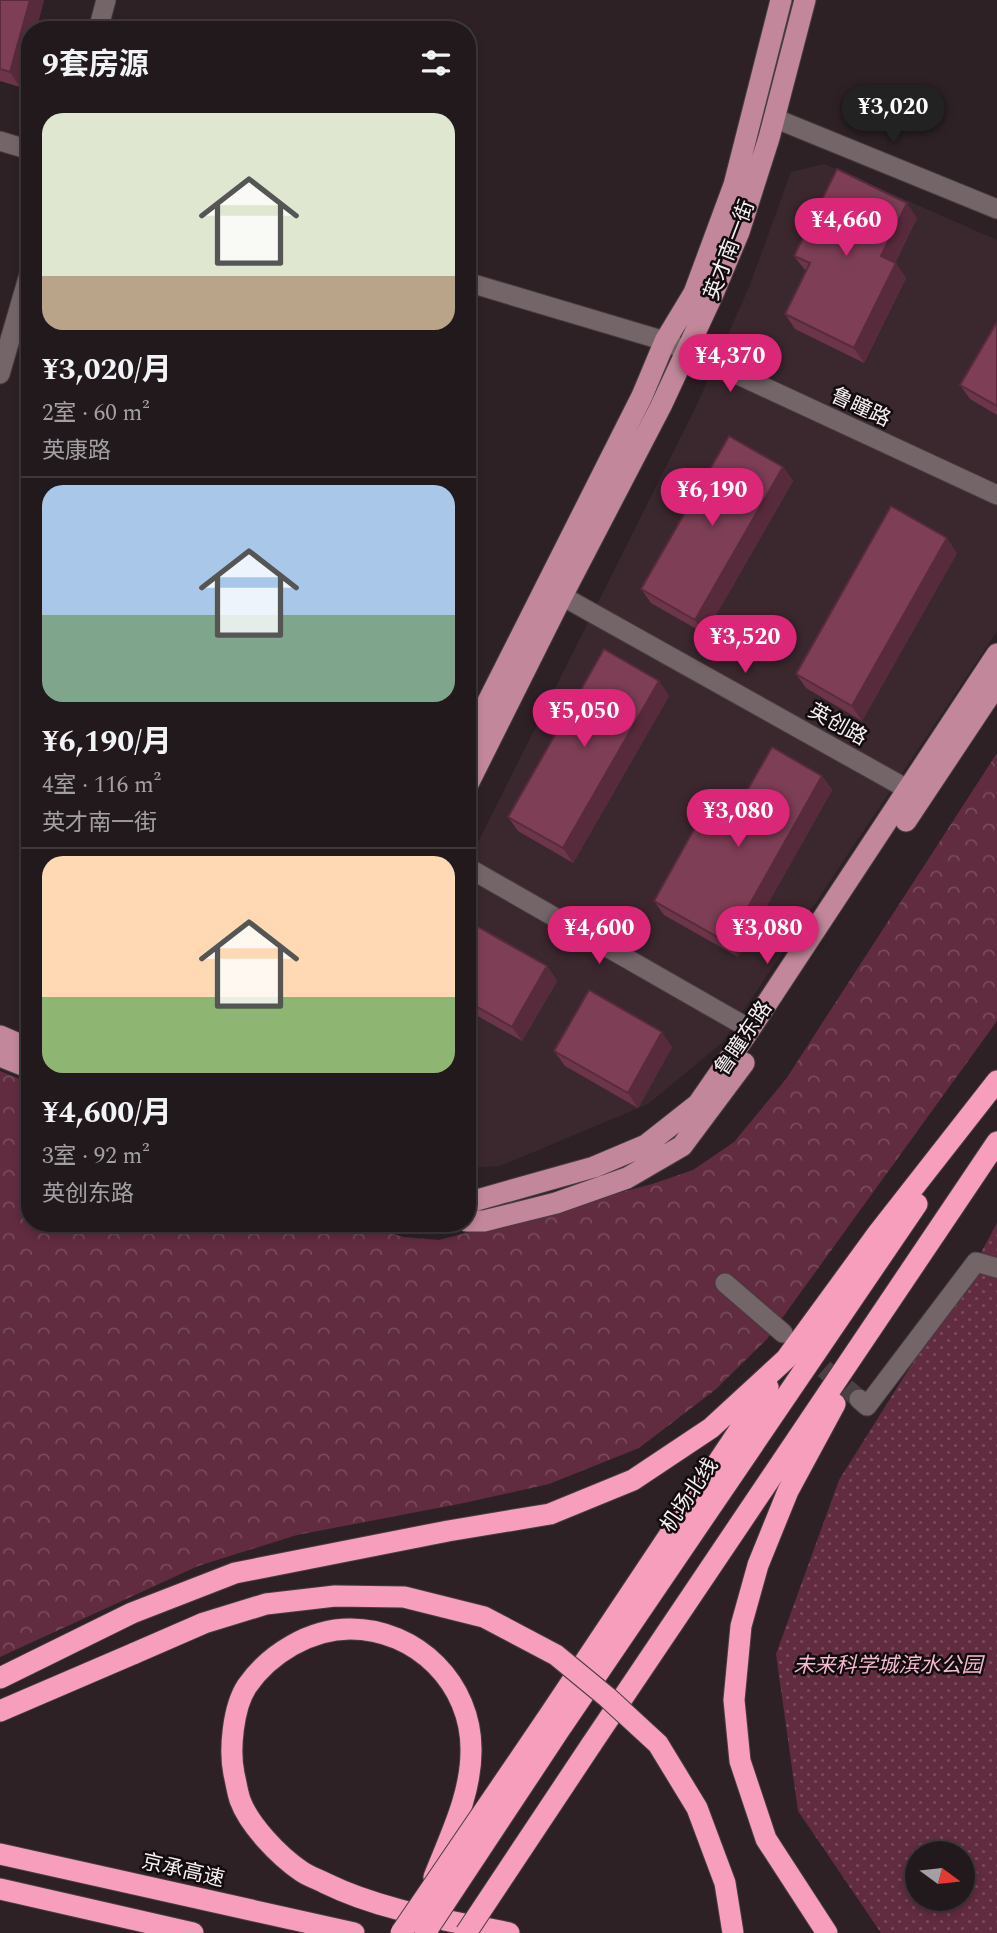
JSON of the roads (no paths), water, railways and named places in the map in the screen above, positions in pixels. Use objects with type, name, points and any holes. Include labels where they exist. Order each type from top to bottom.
[{"type":"highway","points":[[401,1933],[554,1723],[786,1359],[878,1233],[997,1084]]},
{"type":"highway","name":"机场北线","points":[[425,1933],[554,1723],[997,1084]]},
{"type":"highway","points":[[466,1933],[997,1142]]},
{"type":"highway","points":[[827,1933],[766,1839],[740,1761],[734,1700],[741,1626],[758,1565],[788,1490],[897,1290]]},
{"type":"highway","points":[[0,1678],[132,1613],[235,1573],[550,1514],[634,1480],[712,1428],[786,1359]]},
{"type":"highway","points":[[0,1711],[204,1623],[266,1604],[335,1596],[404,1597],[484,1617],[555,1655],[607,1697],[658,1744],[697,1808],[725,1883],[733,1933]]},
{"type":"highway","points":[[427,1894],[466,1795],[471,1751],[468,1717],[449,1677],[411,1645],[382,1634],[350,1629],[298,1641],[272,1659],[246,1687],[234,1723],[230,1756],[240,1800],[260,1834],[301,1871],[347,1894],[389,1907],[509,1933]]},
{"type":"highway","name":"京承高速","points":[[0,1854],[354,1933]]},
{"type":"highway","points":[[0,1889],[193,1933]]},
{"type":"main road","name":"英才南一街","points":[[476,725],[642,396],[665,341],[694,293],[734,185],[781,0]]},
{"type":"main road","name":"英才南一街","points":[[476,768],[661,406],[713,294],[739,232],[774,118],[805,0]]},
{"type":"main road","name":"鲁瞳东路","points":[[476,1200],[594,1167],[646,1145],[698,1104],[997,654]]},
{"type":"main road","name":"鲁瞳东路","points":[[476,1221],[556,1203],[592,1191],[627,1178],[682,1146],[724,1093],[997,684]]},
{"type":"main road","points":[[0,1036],[21,1045]]},
{"type":"main road","points":[[0,1055],[21,1064]]},
{"type":"street","points":[[100,21],[106,0]]},
{"type":"street","points":[[774,118],[997,209]]},
{"type":"street","points":[[0,141],[21,147]]},
{"type":"street","name":"鲁瞳路","points":[[476,285],[665,341],[997,495]]},
{"type":"street","points":[[0,374],[21,302]]},
{"type":"street","name":"英创路","points":[[562,596],[909,790]]},
{"type":"street","points":[[476,872],[750,1029]]},
{"type":"street","points":[[859,1399],[867,1406],[976,1262],[997,1268]]},
{"type":"street","points":[[725,1283],[783,1333]]},
{"type":"tunnel","points":[[802,1350],[859,1399]]},
{"type":"park label","name":"未来科学城滨水公园","points":[[888,1665]]}]
